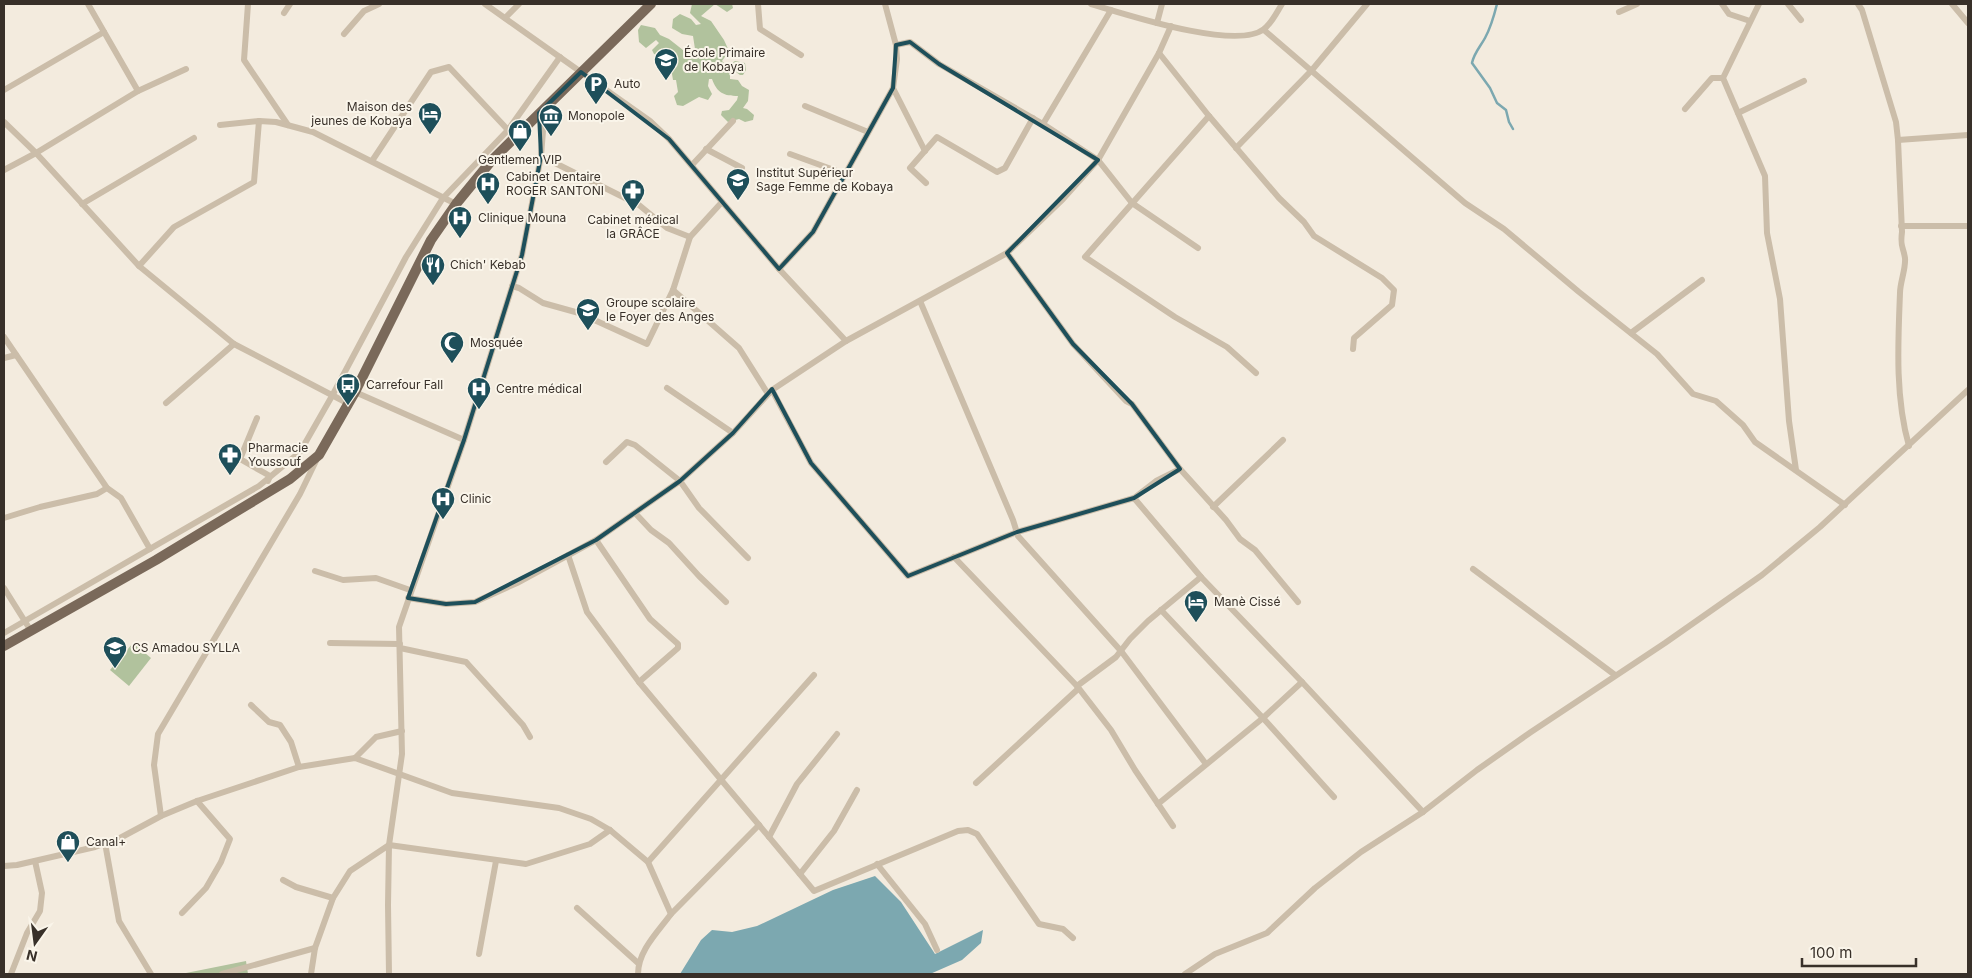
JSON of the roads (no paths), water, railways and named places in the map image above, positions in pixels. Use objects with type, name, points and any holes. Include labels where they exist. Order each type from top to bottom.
[{"type":"main road","points":[[4,646],[156,560],[261,491],[290,479],[319,455],[355,392],[431,240],[456,204],[492,160],[651,4]]},
{"type":"street","points":[[88,4],[138,90]]},
{"type":"street","points":[[248,4],[244,60],[288,125]]},
{"type":"street","points":[[284,13],[290,4]]},
{"type":"street","points":[[344,34],[364,11],[379,4]]},
{"type":"street","points":[[484,4],[650,121],[692,164],[779,269],[846,341]]},
{"type":"street","points":[[504,18],[519,4]]},
{"type":"street","points":[[758,4],[760,29],[801,55]]},
{"type":"street","points":[[779,269],[813,232],[893,88],[897,60],[896,44],[885,4]]},
{"type":"street","points":[[1091,4],[1157,23],[1230,36],[1247,36],[1264,30],[1282,4]]},
{"type":"street","points":[[1157,23],[1162,4]]},
{"type":"street","points":[[1236,148],[1312,70],[1367,4]]},
{"type":"street","points":[[1619,12],[1637,4]]},
{"type":"street","points":[[1722,4],[1730,14],[1750,21]]},
{"type":"street","points":[[1758,4],[1723,78],[1765,176],[1767,233],[1780,300],[1789,421],[1796,470]]},
{"type":"street","points":[[1788,4],[1801,20]]},
{"type":"street","points":[[1858,4],[1862,10],[1896,122],[1902,232],[1900,245],[1905,259],[1900,284],[1898,363],[1905,431],[1909,446]]},
{"type":"street","points":[[1952,4],[1968,23]]},
{"type":"street","points":[[1043,124],[1111,10]]},
{"type":"street","points":[[408,598],[446,604],[475,602],[517,583],[596,540],[636,514],[680,481],[733,433],[770,392],[846,341],[1006,253],[1064,199],[1098,160],[1159,53],[1172,26]]},
{"type":"street","points":[[1264,30],[1466,203],[1504,229],[1657,354],[1693,394],[1716,401],[1743,424],[1755,442],[1845,505]]},
{"type":"street","points":[[4,90],[104,32]]},
{"type":"street","points":[[896,44],[910,42],[939,64],[1043,124],[1098,160],[1132,203],[1198,248]]},
{"type":"street","points":[[1159,53],[1236,148],[1279,198],[1304,222],[1314,236],[1382,278],[1394,290],[1392,305],[1354,338],[1353,349]]},
{"type":"street","points":[[4,633],[150,549],[261,491],[268,480],[300,452],[332,396],[406,256],[443,198],[508,130],[560,57]]},
{"type":"street","points":[[372,161],[431,72],[448,67],[508,130]]},
{"type":"street","points":[[4,170],[36,153],[138,90],[186,69]]},
{"type":"street","points":[[1686,109],[1712,78],[1723,78]]},
{"type":"street","points":[[1738,113],[1804,82]]},
{"type":"street","points":[[893,88],[925,151]]},
{"type":"street","points":[[805,106],[868,132]]},
{"type":"street","points":[[389,974],[389,845],[402,754],[399,627],[410,590],[464,440],[522,255],[541,156],[543,131],[539,113]]},
{"type":"street","points":[[1209,116],[1085,256],[1175,317],[1227,347],[1256,372]]},
{"type":"street","points":[[926,183],[910,168],[937,137],[997,172],[1005,168],[1033,118]]},
{"type":"street","points":[[139,266],[174,226],[254,182],[259,120]]},
{"type":"street","points":[[220,126],[259,120],[313,132],[456,204]]},
{"type":"street","points":[[692,164],[733,121]]},
{"type":"street","points":[[4,122],[36,153],[139,266],[234,344],[348,404]]},
{"type":"street","points":[[1898,140],[1968,135]]},
{"type":"street","points":[[82,204],[194,138]]},
{"type":"street","points":[[706,149],[742,168]]},
{"type":"street","points":[[790,154],[845,174]]},
{"type":"street","points":[[541,156],[625,197],[639,205],[667,228],[690,237]]},
{"type":"street","points":[[512,286],[520,288],[543,303],[579,313],[647,344],[673,290],[690,237],[722,202]]},
{"type":"street","points":[[1901,226],[1968,226]]},
{"type":"street","points":[[1006,253],[1073,344],[1126,401],[1132,404],[1180,468],[1240,539],[1255,550],[1298,602]]},
{"type":"street","points":[[1631,333],[1702,280]]},
{"type":"street","points":[[673,290],[739,348],[770,392],[811,463],[908,576],[1017,532],[1134,498],[1156,481],[1180,468]]},
{"type":"street","points":[[920,301],[1018,536],[1121,651],[1206,764]]},
{"type":"street","points":[[4,337],[107,488],[121,498],[150,549]]},
{"type":"street","points":[[166,403],[234,344]]},
{"type":"street","points":[[4,358],[16,355]]},
{"type":"street","points":[[667,388],[733,433]]},
{"type":"street","points":[[1185,974],[1215,954],[1267,933],[1338,869],[1423,812],[1477,770],[1762,575],[1845,505],[1968,390]]},
{"type":"street","points":[[355,392],[464,440]]},
{"type":"street","points":[[257,418],[240,459],[270,476],[268,480]]},
{"type":"street","points":[[1213,507],[1283,440]]},
{"type":"street","points":[[606,462],[627,442],[636,444],[680,481],[699,508],[748,558]]},
{"type":"street","points":[[161,816],[154,765],[158,734],[300,494],[319,455]]},
{"type":"street","points":[[4,518],[40,507],[97,494],[107,488]]},
{"type":"street","points":[[1134,498],[1201,577],[1423,812]]},
{"type":"street","points":[[636,514],[651,530],[669,543],[726,602]]},
{"type":"street","points":[[596,540],[650,619],[678,644],[678,648],[639,682]]},
{"type":"street","points":[[568,554],[587,612],[639,682],[722,779],[810,888],[818,891],[877,864],[958,831],[968,830],[977,834],[1039,924],[1063,929],[1074,938]]},
{"type":"street","points":[[954,557],[1077,688],[1111,730],[1135,770],[1173,826]]},
{"type":"street","points":[[1473,569],[1615,675]]},
{"type":"street","points":[[315,572],[343,580],[376,578],[410,590]]},
{"type":"street","points":[[976,783],[1077,688],[1116,657],[1130,639],[1161,610],[1201,577]]},
{"type":"street","points":[[4,588],[30,631]]},
{"type":"street","points":[[73,593],[79,604]]},
{"type":"street","points":[[1161,610],[1263,718],[1334,797]]},
{"type":"street","points":[[330,643],[400,646],[466,662],[523,725],[530,737]]},
{"type":"street","points":[[648,862],[814,675]]},
{"type":"street","points":[[1158,804],[1263,718],[1302,682]]},
{"type":"street","points":[[251,705],[269,722],[280,726],[291,742],[299,767]]},
{"type":"street","points":[[355,758],[376,737],[402,731]]},
{"type":"street","points":[[769,837],[797,784],[837,734]]},
{"type":"street","points":[[4,866],[35,861],[120,838],[161,816],[197,801],[299,767],[355,758],[452,793],[559,808],[591,819],[610,830],[648,862],[671,914]]},
{"type":"street","points":[[800,874],[834,831],[857,790]]},
{"type":"street","points":[[182,913],[206,888],[221,862],[230,839],[197,801]]},
{"type":"street","points":[[638,974],[638,963],[642,953],[671,914],[759,825]]},
{"type":"street","points":[[311,974],[314,948],[333,898],[350,871],[389,845],[526,864],[590,844],[610,830]]},
{"type":"street","points":[[105,843],[119,921],[152,974]]},
{"type":"street","points":[[11,974],[28,933],[40,911],[42,893],[35,861]]},
{"type":"street","points":[[479,954],[496,861]]},
{"type":"street","points":[[877,864],[925,924],[937,950]]},
{"type":"street","points":[[283,880],[296,887],[333,898]]},
{"type":"street","points":[[577,908],[638,963]]},
{"type":"street","points":[[222,974],[314,948]]},
{"type":"water","points":[[875,876],[901,902],[935,954],[983,930],[981,943],[962,960],[930,974],[680,974],[701,940],[712,930],[732,932],[757,926],[833,890]]},
{"type":"waterway","points":[[1497,4],[1489,30],[1472,63],[1490,88],[1497,103],[1506,110],[1513,129]]},
{"type":"place","name":"École Primaire de Kobaya","points":[[666,81]]},
{"type":"place","name":"Auto","points":[[596,105]]},
{"type":"place","name":"Maison des jeunes de Kobaya","points":[[430,135]]},
{"type":"place","name":"Monopole","points":[[551,137]]},
{"type":"place","name":"Gentlemen VIP","points":[[520,152]]},
{"type":"place","name":"Institut Supérieur Sage Femme de Kobaya","points":[[738,201]]},
{"type":"place","name":"Cabinet Dentaire ROGER SANTONI","points":[[488,205]]},
{"type":"place","name":"Cabinet médical la GRÂCE","points":[[633,212]]},
{"type":"place","name":"Clinique Mouna","points":[[460,239]]},
{"type":"place","name":"Chich' Kebab","points":[[433,286]]},
{"type":"place","name":"Groupe scolaire le Foyer des Anges","points":[[588,331]]},
{"type":"place","name":"Mosquée","points":[[452,364]]},
{"type":"place","name":"Carrefour Fall","points":[[348,406]]},
{"type":"place","name":"Centre médical","points":[[479,410]]},
{"type":"place","name":"Pharmacie Youssouf","points":[[230,476]]},
{"type":"place","name":"Clinic","points":[[443,520]]},
{"type":"place","name":"Manè Cissé","points":[[1196,623]]},
{"type":"place","name":"CS Amadou SYLLA","points":[[115,669]]},
{"type":"place","name":"Canal+","points":[[68,863]]}]
